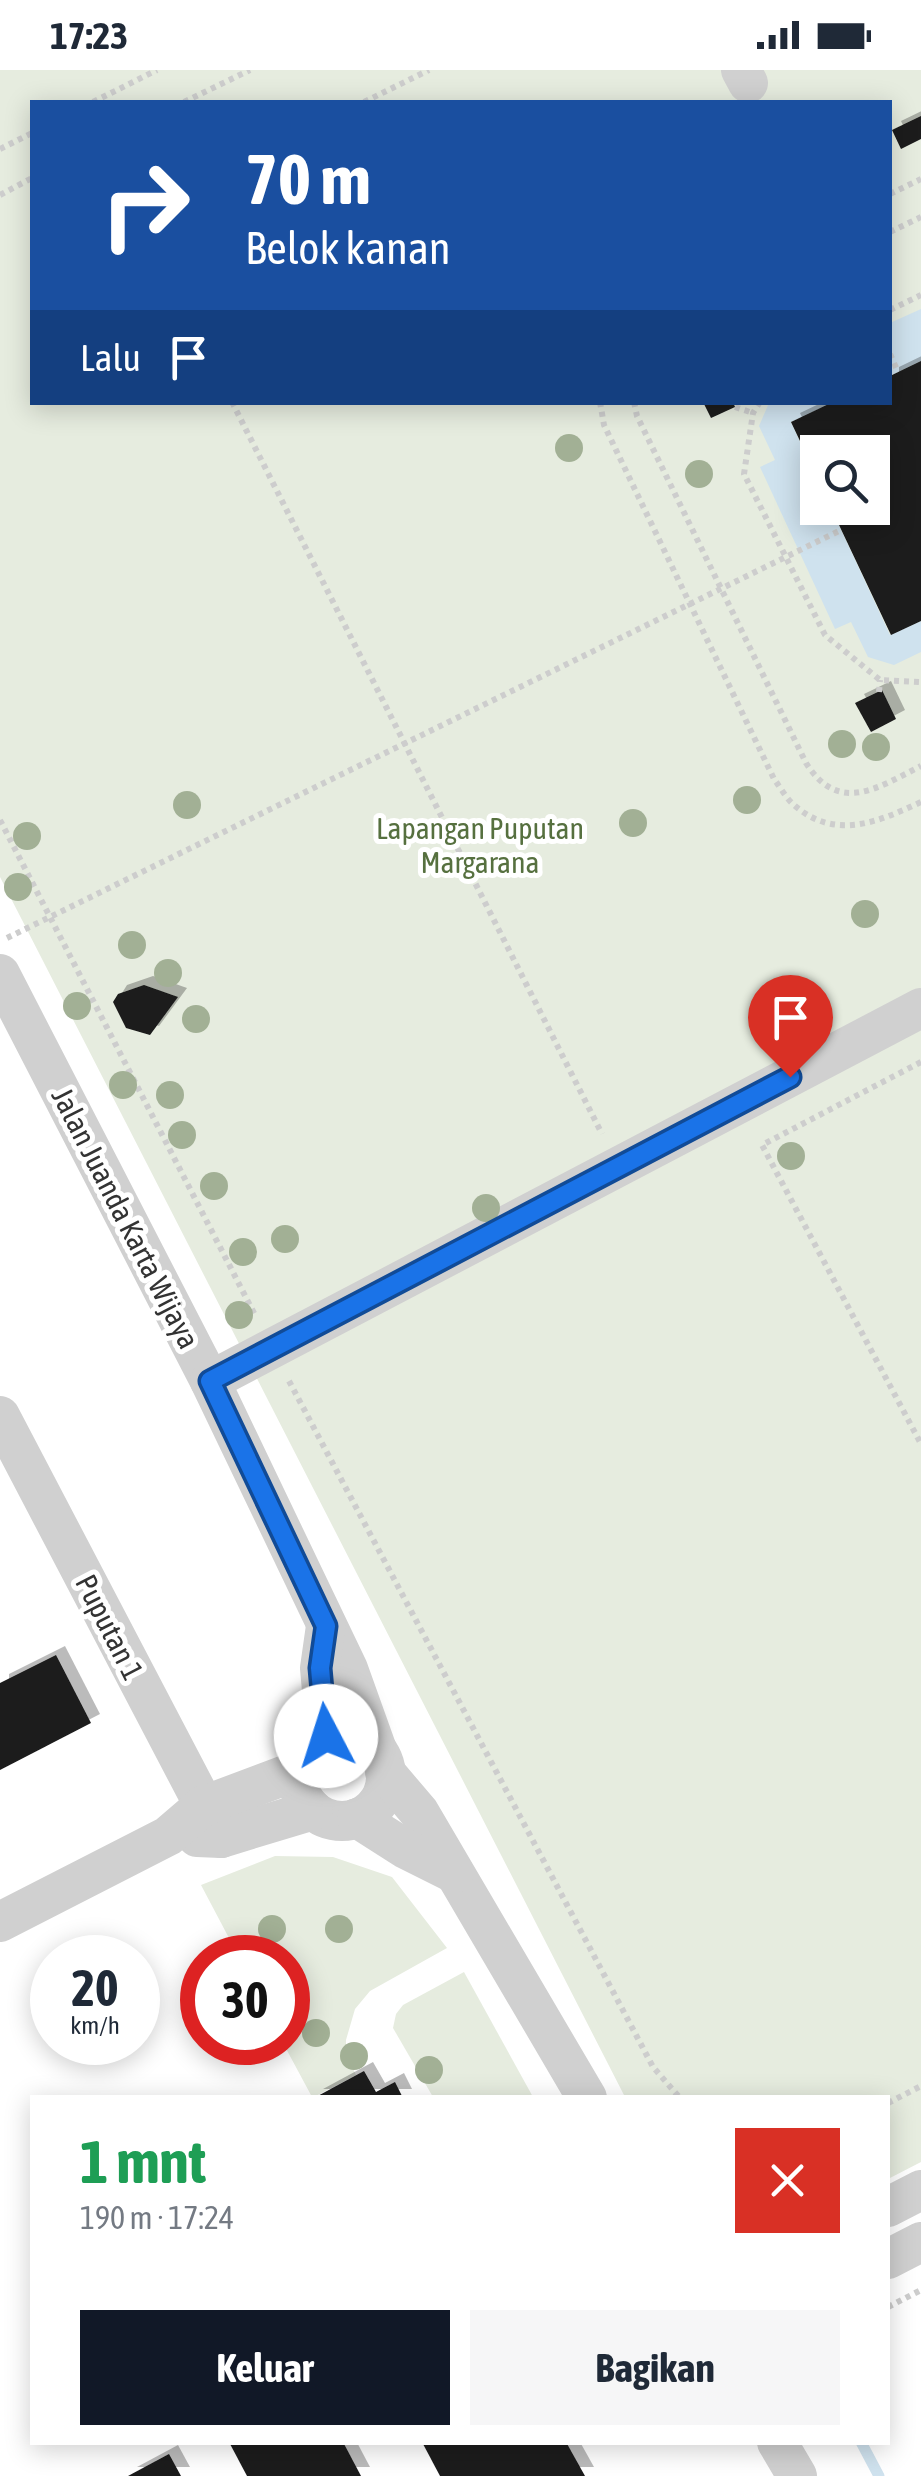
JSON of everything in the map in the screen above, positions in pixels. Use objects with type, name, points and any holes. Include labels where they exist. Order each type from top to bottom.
[{"type":"street","name":"Jalan Juanda Karta Wijaya","points":[[0,974],[210,1381],[348,1669],[381,1761],[419,1812],[586,2095]]},
{"type":"street","points":[[210,1381],[921,1008]]},
{"type":"street","name":"Puputan 1","points":[[0,1416],[212,1822]]},
{"type":"street","points":[[326,1626],[320,1668],[326,1736]]},
{"type":"street","points":[[0,1922],[168,1836],[212,1822],[313,1810],[334,1819],[357,1818],[382,1795],[381,1761],[358,1736],[326,1736],[303,1756],[300,1792],[313,1810]]},
{"type":"street","points":[[212,1822],[299,1770]]},
{"type":"street","points":[[357,1818],[454,1873]]},
{"type":"street","points":[[890,2207],[921,2190]]},
{"type":"street","points":[[890,2258],[921,2242]]},
{"type":"street","points":[[780,2445],[796,2476]]},
{"type":"path","points":[[96,100],[158,70]]},
{"type":"path","points":[[188,100],[250,70]]},
{"type":"path","points":[[368,100],[429,70]]},
{"type":"path","points":[[0,149],[30,133]]},
{"type":"path","points":[[0,194],[30,179]]},
{"type":"path","points":[[892,193],[921,179]]},
{"type":"path","points":[[892,231],[921,217]]},
{"type":"path","points":[[892,309],[921,295]]},
{"type":"path","points":[[892,358],[898,372]]},
{"type":"path","points":[[234,405],[618,1166]]},
{"type":"path","points":[[601,405],[604,424],[690,604],[774,779],[792,804],[819,821],[852,827],[884,820],[921,802]]},
{"type":"path","points":[[635,405],[817,780],[831,790],[874,790],[921,766]]},
{"type":"path","points":[[758,405],[753,413],[744,474],[825,635],[880,680],[921,682]]},
{"type":"path","points":[[735,406],[753,413]]},
{"type":"path","points":[[0,942],[842,530]]},
{"type":"path","points":[[878,692],[880,680]]},
{"type":"path","points":[[0,820],[272,1348],[654,2067],[677,2095]]},
{"type":"path","points":[[921,1062],[762,1145],[921,1444]]},
{"type":"path","points":[[890,2101],[921,2086]]},
{"type":"path","points":[[890,2306],[921,2290]]},
{"type":"green space","name":"Lapangan Puputan Margarana","points":[[0,70],[921,70],[921,2162],[890,2178],[890,2095],[624,2095],[0,877]]},
{"type":"green space","points":[[275,1856],[333,1857],[392,1877],[447,1948],[370,1991],[355,2009],[346,2040],[346,2054],[356,2075],[311,2095],[295,2065],[310,2065],[310,1935],[227,1935],[201,1885]]},
{"type":"green space","points":[[464,1972],[532,2095],[432,2095],[393,2028],[403,2005]]},
{"type":"water","points":[[921,309],[921,361],[892,375],[892,322]]},
{"type":"water","points":[[768,405],[829,405],[791,422],[800,442],[800,525],[839,525],[890,635],[921,621],[921,652],[894,665],[868,657],[851,622],[835,629],[760,467],[775,460],[759,426]]},
{"type":"building","points":[[921,116],[921,139],[901,149],[892,130]]},
{"type":"building","points":[[921,361],[921,621],[891,635],[839,525],[890,525],[890,435],[800,435],[800,441],[791,422],[827,405],[892,405],[892,375]]},
{"type":"building","points":[[704,405],[734,405],[735,407],[711,418]]},
{"type":"building","points":[[882,690],[896,719],[871,732],[855,703]]},
{"type":"building","points":[[144,985],[178,997],[150,1035],[126,1028],[113,1002],[118,994]]},
{"type":"building","points":[[56,1655],[91,1723],[0,1770],[0,1683]]},
{"type":"building","points":[[364,2071],[376,2092],[395,2082],[402,2095],[320,2095]]},
{"type":"building","points":[[231,2445],[345,2445],[361,2476],[247,2476]]},
{"type":"building","points":[[424,2445],[568,2445],[585,2476],[440,2476]]},
{"type":"building","points":[[169,2454],[181,2476],[128,2476]]},
{"type":"waterway","points":[[863,2445],[879,2476]]},
{"type":"route","points":[[326,1736],[320,1668],[326,1626],[210,1381],[790,1077]]}]
